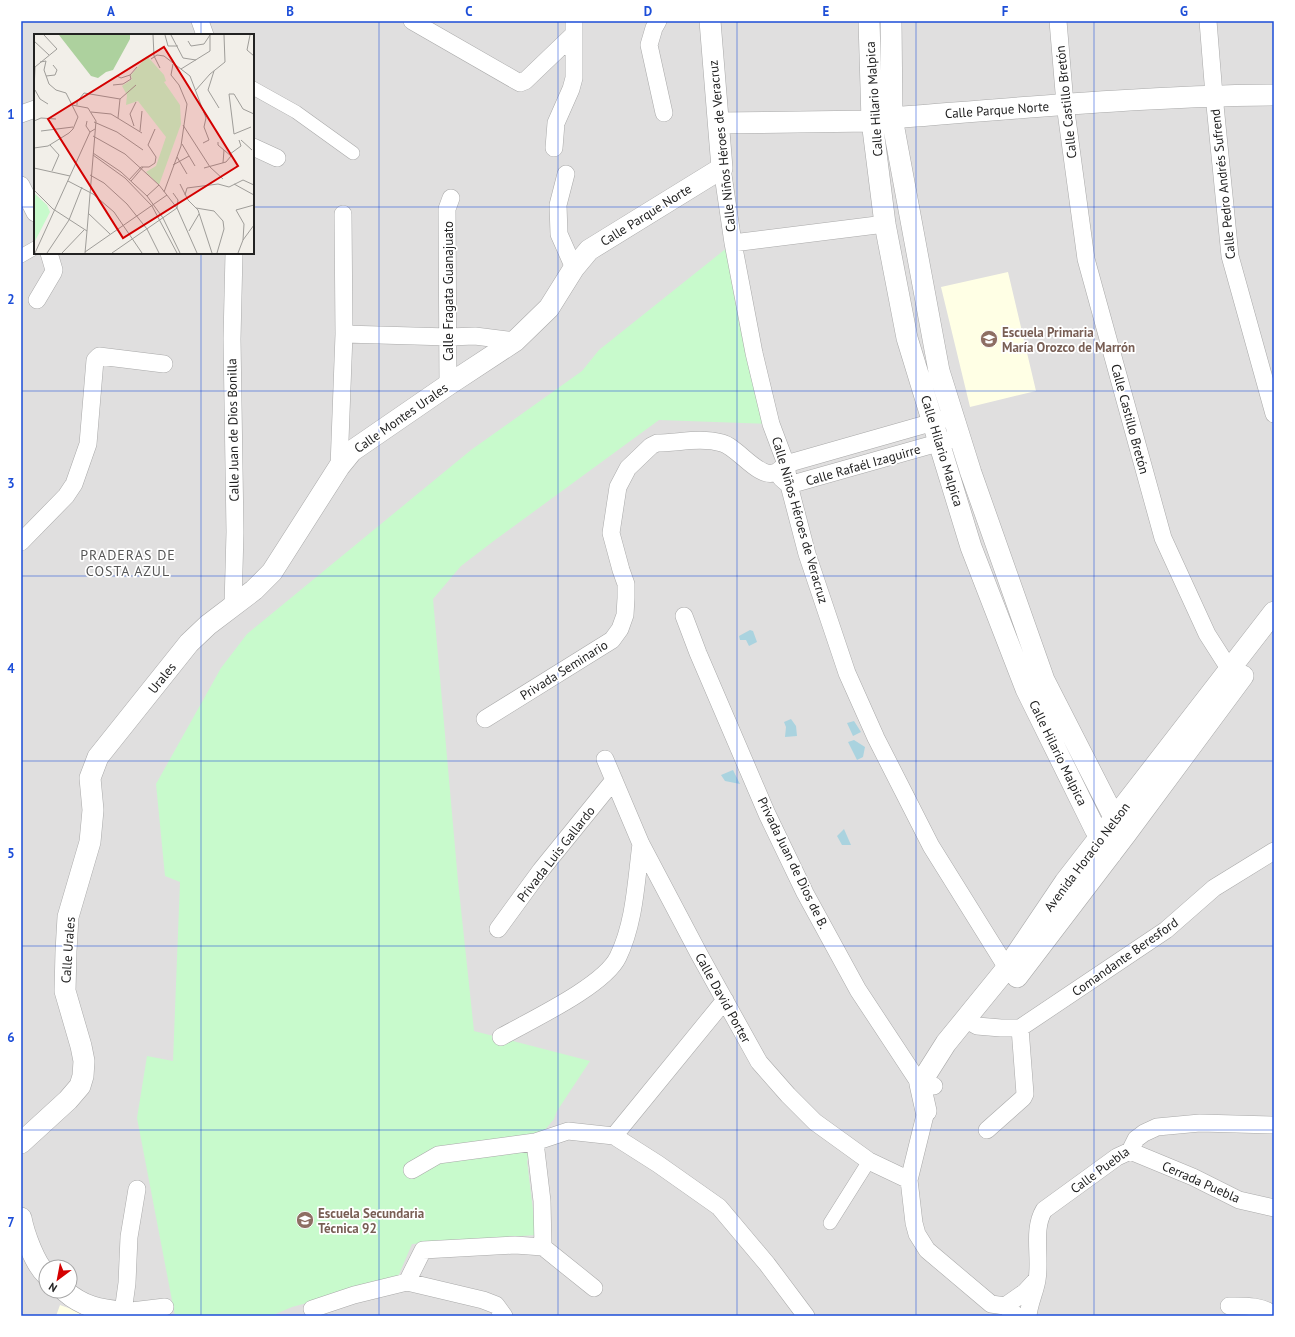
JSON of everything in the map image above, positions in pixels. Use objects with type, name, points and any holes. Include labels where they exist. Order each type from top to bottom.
[{"type":"street","points":[[200,21],[206,34]]},
{"type":"street","points":[[412,21],[520,83],[525,81],[574,28]]},
{"type":"street","points":[[658,21],[654,28],[649,45],[664,113]]},
{"type":"street","name":"Calle Niños Héroes de Veracruz","points":[[710,21],[722,168],[733,244],[754,354],[772,424],[781,469]]},
{"type":"street","name":"Calle Hilario Malpica","points":[[869,21],[882,119],[939,371],[959,436],[1044,680],[1120,826]]},
{"type":"street","name":"Calle Hilario Malpica","points":[[891,21],[882,119],[885,224],[907,338],[971,547],[1026,689],[1105,846]]},
{"type":"street","name":"Calle Castillo Bretón","points":[[1058,21],[1065,104],[1086,259],[1163,538],[1207,634],[1236,674]]},
{"type":"street","name":"Calle Pedro Andrés Sufrend","points":[[1208,21],[1230,256],[1274,414]]},
{"type":"street","points":[[554,148],[556,123],[571,90],[574,78],[574,28]]},
{"type":"street","points":[[254,89],[296,112],[353,153]]},
{"type":"street","name":"Calle Parque Norte","points":[[719,123],[882,119],[1065,104],[1214,95],[1274,95]]},
{"type":"street","points":[[21,114],[34,109]]},
{"type":"street","points":[[254,146],[277,158]]},
{"type":"street","name":"Calle Parque Norte","points":[[574,268],[590,250],[722,168]]},
{"type":"street","points":[[566,174],[558,205],[559,234],[574,268]]},
{"type":"street","points":[[21,185],[33,209]]},
{"type":"street","points":[[33,209],[32,194],[34,186]]},
{"type":"street","name":"Calle Fragata Guanajuato","points":[[448,385],[449,337],[447,209],[451,198]]},
{"type":"street","points":[[339,467],[344,334],[343,214]]},
{"type":"street","points":[[733,244],[885,224]]},
{"type":"street","points":[[21,256],[34,249]]},
{"type":"street","points":[[37,300],[54,270],[50,254]]},
{"type":"street","name":"Calle Juan de Dios Bonilla","points":[[234,254],[232,339],[235,532],[234,606]]},
{"type":"street","name":"Calle Montes Urales","points":[[234,606],[272,572],[339,467],[352,451],[515,341],[549,308],[574,268]]},
{"type":"street","points":[[344,334],[449,337],[475,336],[515,341]]},
{"type":"street","points":[[21,542],[66,496],[74,484],[88,444],[96,357],[99,356],[164,364]]},
{"type":"street","name":"Calle Rafaél Izaguirre","points":[[781,469],[954,416]]},
{"type":"street","name":"Calle Rafaél Izaguirre","points":[[789,485],[940,443],[959,436]]},
{"type":"street","name":"Privada Seminario","points":[[485,719],[612,640],[620,629],[625,616],[626,584],[611,533],[614,508],[618,487],[628,468],[651,446],[657,443],[702,440],[723,443],[737,452],[757,469],[765,473],[781,469]]},
{"type":"street","points":[[781,469],[789,485]]},
{"type":"street","name":"Calle Niños Héroes de Veracruz","points":[[789,485],[807,554],[847,673],[876,738],[930,846],[1013,972]]},
{"type":"street","name":"Urales","points":[[98,757],[190,644],[208,625],[234,606]]},
{"type":"street","name":"Avenida Horacio Nelson","points":[[927,1085],[946,1043],[971,1022],[1013,972],[1065,882],[1105,846],[1236,674],[1263,642],[1274,612]]},
{"type":"street","name":"Privada Juan de Dios de B.","points":[[684,616],[698,653],[764,807],[805,893],[858,990],[927,1085]]},
{"type":"street","name":"Calle Urales","points":[[21,1143],[68,1100],[80,1086],[83,1076],[84,1061],[81,1046],[65,991],[66,951],[68,917],[90,842],[93,810],[90,778],[98,757]]},
{"type":"street","name":"Calle David Porter","points":[[605,759],[642,844],[759,1062],[788,1095],[815,1122],[869,1160],[909,1180]]},
{"type":"street","name":"Privada Luis Gallardo","points":[[498,929],[541,870],[614,780]]},
{"type":"street","points":[[501,1037],[574,997],[610,968],[618,958],[628,931],[642,844]]},
{"type":"street","name":"Comandante Beresford","points":[[1020,1028],[1166,930],[1214,888],[1274,851]]},
{"type":"street","points":[[614,1136],[725,1000]]},
{"type":"street","points":[[971,1022],[1001,1028],[1020,1028],[1023,1098],[987,1130]]},
{"type":"street","points":[[927,1085],[926,1111],[909,1180],[914,1223],[920,1240],[927,1250],[1000,1310],[1025,1292],[1037,1279]]},
{"type":"street","name":"Calle Puebla","points":[[1028,1316],[1037,1279],[1038,1226],[1044,1210],[1117,1157],[1130,1151],[1136,1139],[1144,1133],[1157,1127],[1200,1123],[1272,1125]]},
{"type":"street","points":[[412,1170],[438,1155],[535,1142],[568,1131],[614,1136],[658,1164],[719,1207],[767,1264],[806,1316]]},
{"type":"street","points":[[535,1142],[542,1202],[543,1247]]},
{"type":"street","name":"Cerrada Puebla","points":[[1130,1151],[1193,1177],[1239,1200],[1274,1208]]},
{"type":"street","points":[[830,1223],[869,1160]]},
{"type":"street","points":[[122,1314],[127,1283],[130,1237],[137,1189]]},
{"type":"street","points":[[21,1218],[23,1228],[38,1263]]},
{"type":"street","points":[[407,1282],[423,1250],[516,1245],[543,1247],[594,1288]]},
{"type":"street","points":[[312,1309],[354,1295],[407,1282],[483,1300],[496,1305],[504,1316]]},
{"type":"street","points":[[74,1299],[96,1309],[122,1314],[165,1307]]},
{"type":"street","points":[[1229,1306],[1247,1306],[1269,1311],[1274,1315]]},
{"type":"shaded area","points":[[21,21],[1274,21],[1274,1316],[21,1316]]},
{"type":"shaded area","name":"Escuela Primaria María Orozco de Marrón","points":[[1008,272],[1036,391],[970,407],[941,287]]},
{"type":"shaded area","points":[[60,1305],[91,1316],[56,1316]]},
{"type":"green space","points":[[733,243],[771,424],[659,420],[461,566],[433,599],[458,881],[474,1031],[590,1061],[557,1111],[554,1119],[535,1142],[527,1161],[536,1235],[412,1244],[397,1279],[292,1307],[271,1316],[175,1316],[137,1118],[147,1056],[173,1061],[180,882],[165,876],[156,784],[221,668],[247,634],[471,450],[582,371],[599,350]]},
{"type":"water","points":[[750,630],[753,631],[757,642],[749,646],[746,640],[740,640],[739,636]]},
{"type":"water","points":[[791,719],[796,726],[797,736],[785,737],[786,727],[784,722]]},
{"type":"water","points":[[854,721],[861,732],[853,736],[847,723]]},
{"type":"water","points":[[854,740],[865,747],[863,757],[857,760],[848,742]]},
{"type":"water","points":[[733,770],[740,784],[725,781],[721,775]]},
{"type":"water","points":[[844,829],[851,845],[842,845],[837,836]]},
{"type":"place","name":"Escuela Primaria María Orozco de Marrón","points":[[989,339]]},
{"type":"place","name":"Escuela Secundaria Técnica 92","points":[[305,1220]]},
{"type":"district","name":"PRADERAS DE COSTA AZUL","points":[[128,564]]}]
